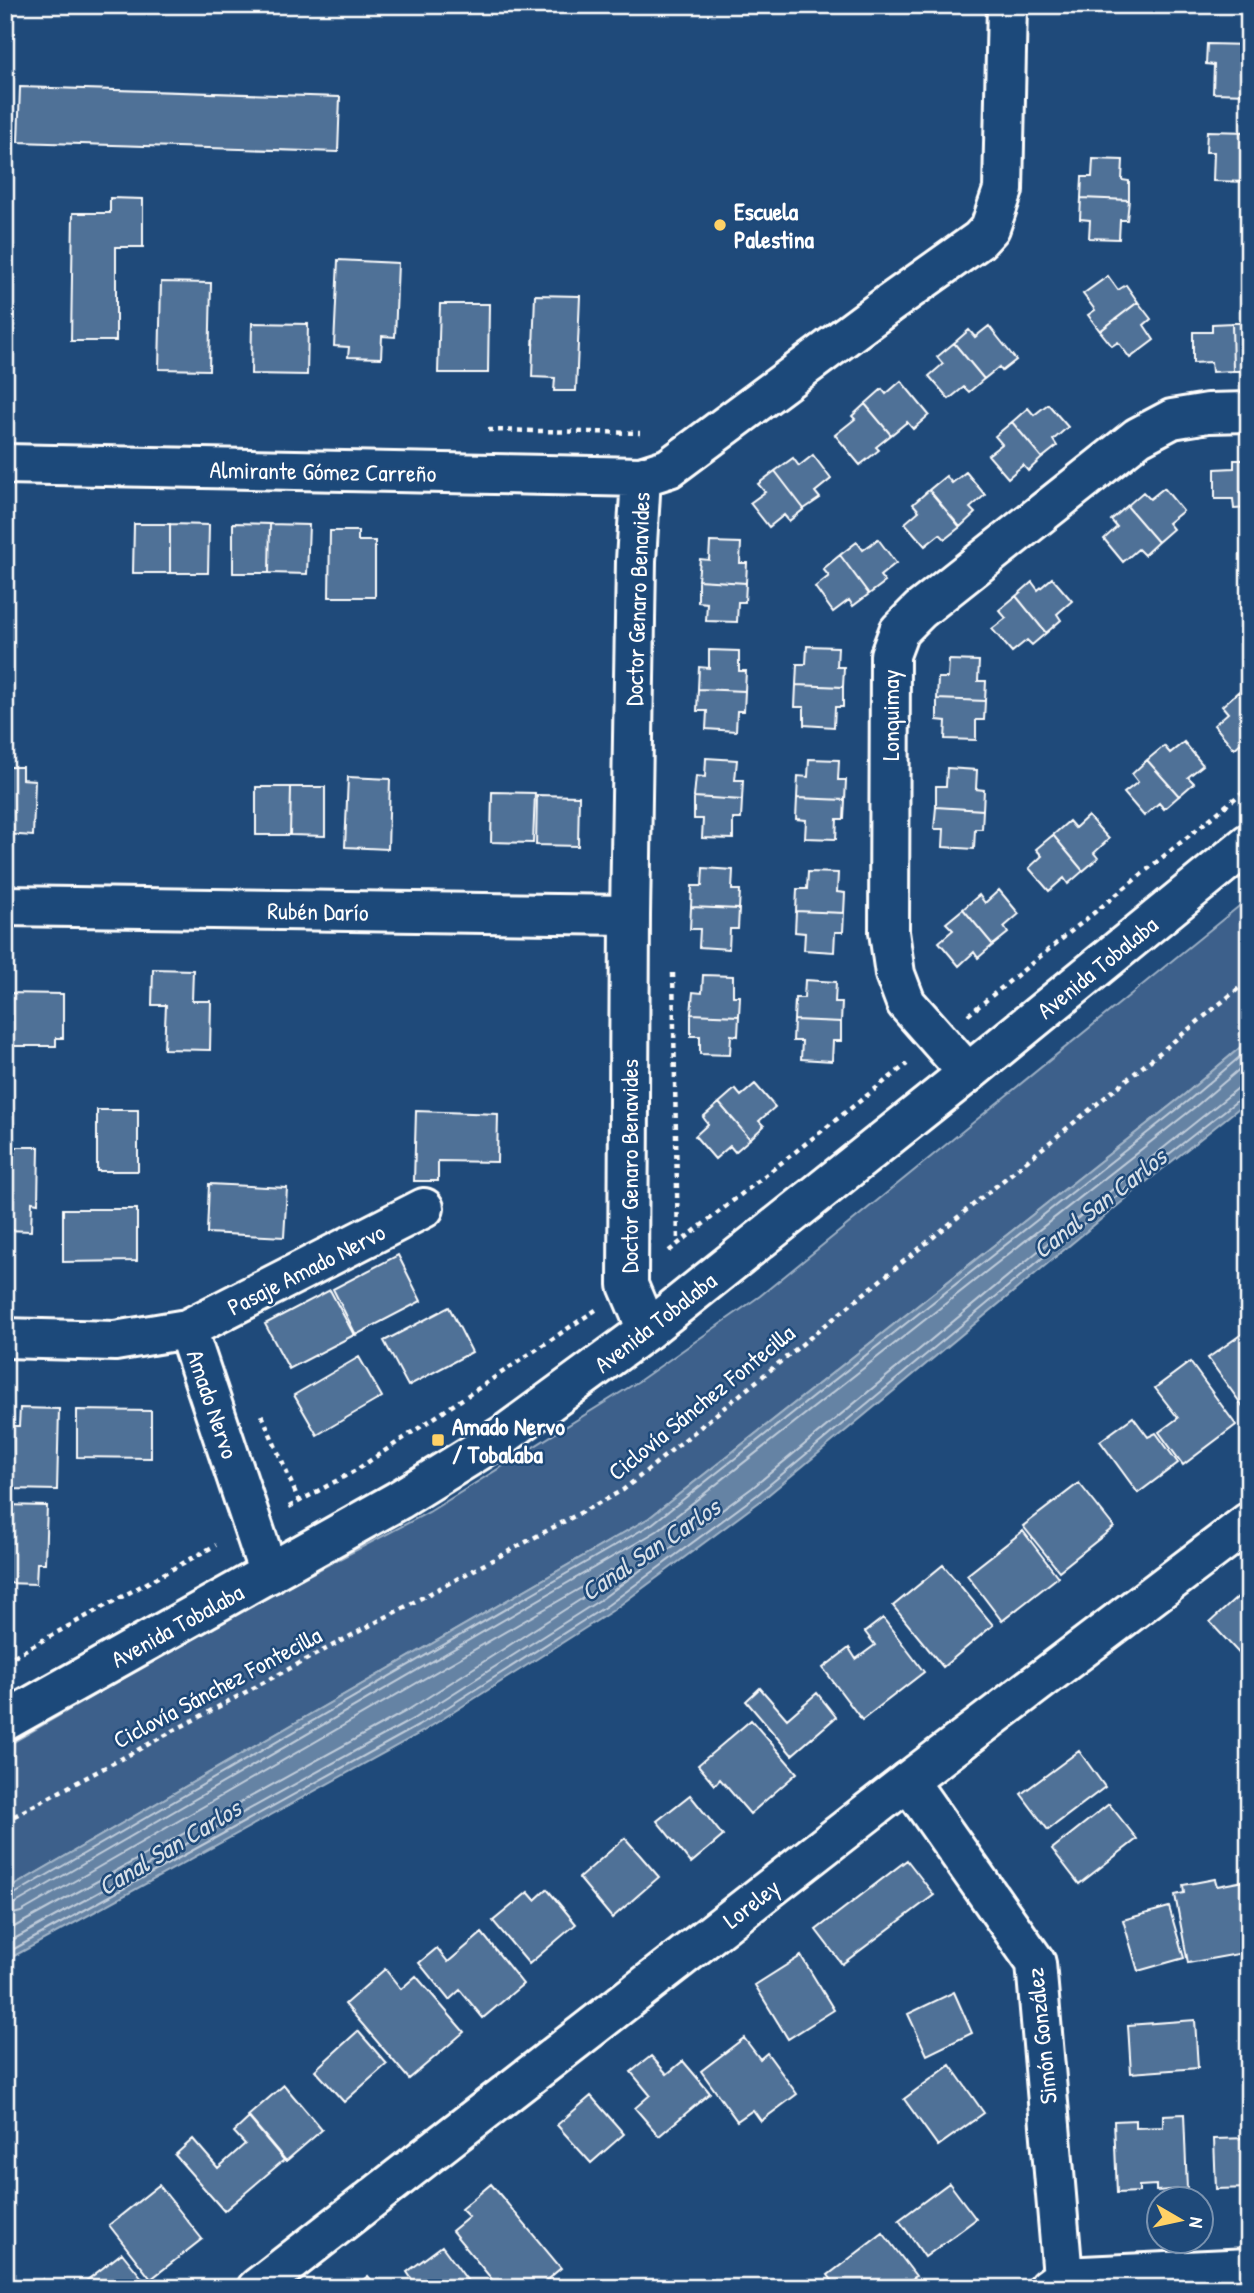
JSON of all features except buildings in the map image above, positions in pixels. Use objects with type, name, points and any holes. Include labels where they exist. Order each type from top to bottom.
[{"type":"street","name":"Doctor Genaro Benavides","points":[[647,1330],[628,1285],[630,915],[636,561],[641,477],[669,468],[685,458],[889,304],[979,240],[990,228],[1003,190],[1007,5]]},
{"type":"street","name":"Lonquimay","points":[[968,1073],[906,1003],[895,974],[889,932],[890,655],[899,631],[920,610],[1138,437],[1172,419],[1208,413],[1249,412]]},
{"type":"street","name":"Almirante Gómez Carreño","points":[[5,464],[641,477]]},
{"type":"street","name":"Avenida Tobalaba","points":[[5,1721],[399,1500],[503,1435],[647,1330],[1249,843]]},
{"type":"street","name":"Rubén Darío","points":[[5,906],[630,915]]},
{"type":"street","name":"Pasaje Amado Nervo","points":[[187,1329],[424,1208]]},
{"type":"street","name":"Amado Nervo","points":[[5,1338],[115,1341],[187,1329],[269,1574]]},
{"type":"street","name":"Loreley","points":[[257,2288],[908,1781],[1249,1522]]},
{"type":"street","name":"Simón González","points":[[908,1781],[1036,1963],[1058,2284]]},
{"type":"street","points":[[1058,2284],[1249,2269]]},
{"type":"path","points":[[485,430],[645,433]]},
{"type":"path","name":"Ciclovía Sánchez Fontecilla","points":[[5,1821],[623,1490],[1249,980]]},
{"type":"path","points":[[5,1661],[356,1471],[594,1312]]},
{"type":"path","points":[[261,1414],[299,1501]]},
{"type":"shaded area","points":[[1249,898],[1249,1040],[1185,1094],[649,1518],[5,1891],[5,1747],[240,1611],[429,1512],[639,1381],[760,1296]]},
{"type":"water","name":"Canal San Carlos","points":[[1249,1040],[1249,1100],[762,1500],[612,1611],[422,1732],[5,1961],[5,1891],[649,1518],[1185,1094]]},
{"type":"place","name":"Escuela Palestina","points":[[720,225]]},
{"type":"place","name":"Amado Nervo / Tobalaba","points":[[438,1440]]}]
